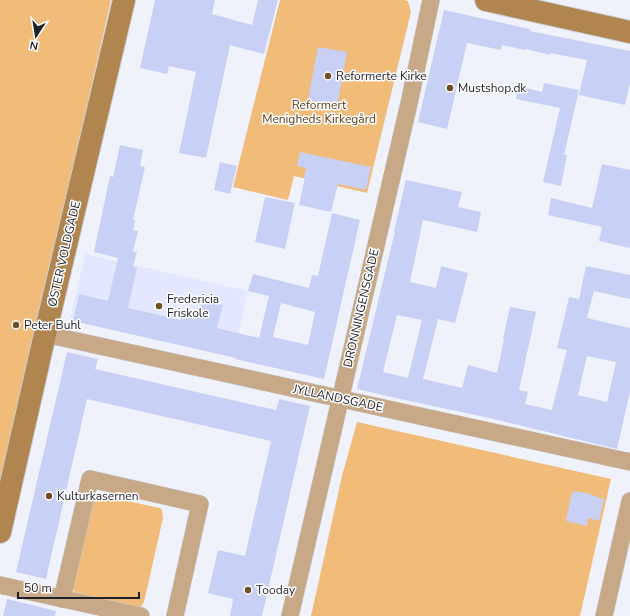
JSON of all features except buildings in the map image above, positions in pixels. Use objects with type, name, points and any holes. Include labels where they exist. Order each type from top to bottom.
[{"type":"street","name":"ØSTER VOLDGADE","points":[[0,532],[124,0]]},
{"type":"street","name":"DRONNINGENSGADE","points":[[290,616],[410,99],[431,0]]},
{"type":"street","points":[[486,0],[630,32]]},
{"type":"street","name":"JYLLANDSGADE","points":[[45,334],[630,462]]},
{"type":"street","points":[[62,599],[90,479],[200,504],[175,616]]},
{"type":"street","points":[[604,616],[630,501]]},
{"type":"street","points":[[0,585],[141,616]]},
{"type":"shaded area","name":"Fredericia Friskole","points":[[85,254],[248,291],[233,357],[70,320]]},
{"type":"green space","points":[[0,0],[111,0],[0,490]]},
{"type":"green space","name":"Reformert Menigheds Kirkegård","points":[[280,0],[408,1],[411,12],[367,193],[294,176],[288,200],[233,187]]},
{"type":"green space","points":[[357,422],[611,479],[580,616],[311,616],[342,476]]},
{"type":"green space","points":[[99,495],[160,508],[162,510],[163,518],[144,602],[140,608],[75,594],[72,586],[93,500]]},
{"type":"place","name":"Reformerte Kirke","points":[[328,76]]},
{"type":"place","name":"Mustshop.dk","points":[[450,88]]},
{"type":"place","name":"Fredericia Friskole","points":[[159,306]]},
{"type":"place","name":"Peter Buhl","points":[[16,325]]},
{"type":"place","name":"Kulturkasernen","points":[[49,496]]},
{"type":"place","name":"Tooday","points":[[248,590]]}]
